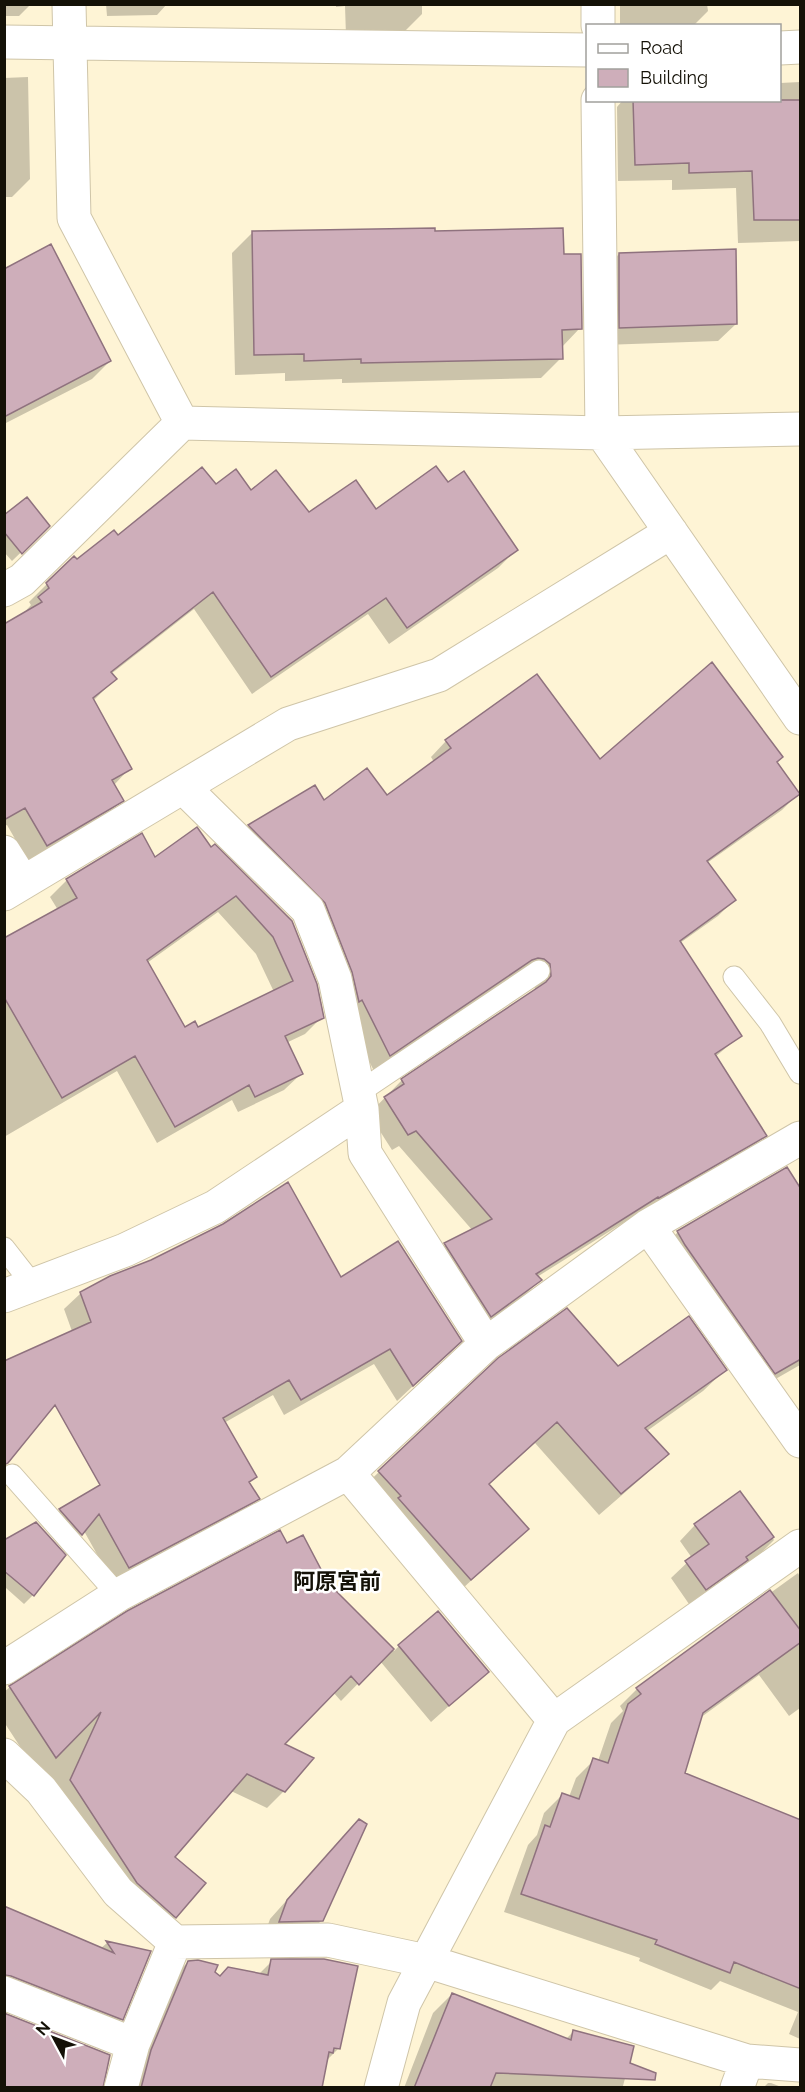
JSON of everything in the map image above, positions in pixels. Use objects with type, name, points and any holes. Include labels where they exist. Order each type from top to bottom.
[{"type":"street","points":[[69,4],[74,218],[182,423]]},
{"type":"street","points":[[598,4],[598,24]]},
{"type":"street","points":[[4,42],[586,50]]},
{"type":"street","points":[[781,48],[801,47]]},
{"type":"street","points":[[598,102],[602,433],[801,718]]},
{"type":"street","points":[[4,590],[22,580],[182,423],[602,433],[801,429]]},
{"type":"street","points":[[4,852],[14,888],[288,724],[439,675],[671,532]]},
{"type":"street","points":[[183,787],[308,910],[335,979],[360,1101],[365,1153],[486,1344]]},
{"type":"street","points":[[19,1291],[124,1250],[214,1206],[360,1101]]},
{"type":"street","points":[[4,1668],[118,1594],[348,1473],[486,1344],[648,1226],[801,1138]]},
{"type":"street","points":[[648,1226],[801,1441]]},
{"type":"street","points":[[348,1473],[554,1720]]},
{"type":"street","points":[[381,2088],[404,2003],[554,1720],[801,1546]]},
{"type":"street","points":[[4,1755],[41,1790],[118,1892],[175,1942],[328,1940],[426,1961],[742,2074],[801,2065]]},
{"type":"street","points":[[121,2088],[133,2044],[175,1942]]},
{"type":"street","points":[[4,1993],[133,2044]]},
{"type":"lane","points":[[360,1101],[539,971]]},
{"type":"lane","points":[[734,977],[770,1023],[801,1073]]},
{"type":"lane","points":[[4,1248],[19,1291]]},
{"type":"lane","points":[[12,1475],[118,1594]]},
{"type":"building","points":[[801,100],[801,220],[754,220],[752,171],[689,173],[689,163],[635,165],[633,102]]},
{"type":"building","points":[[435,228],[435,231],[563,228],[564,254],[581,254],[582,329],[562,330],[563,359],[361,363],[361,359],[304,361],[304,354],[254,355],[252,231]]},
{"type":"building","points":[[51,244],[111,361],[4,417],[4,269]]},
{"type":"building","points":[[736,249],[737,324],[619,328],[619,253]]},
{"type":"building","points":[[436,466],[448,482],[464,471],[518,550],[407,628],[386,598],[271,677],[213,592],[111,672],[117,679],[93,698],[132,769],[112,780],[124,801],[47,846],[25,808],[4,820],[4,624],[42,602],[38,597],[49,588],[46,583],[74,556],[77,559],[114,530],[118,535],[202,467],[216,484],[236,469],[251,490],[276,470],[309,512],[356,480],[376,509]]},
{"type":"building","points":[[27,497],[50,526],[22,554],[4,532],[4,515]]},
{"type":"building","points":[[712,662],[783,757],[777,762],[800,794],[707,861],[736,900],[680,941],[742,1036],[715,1054],[767,1136],[658,1197],[536,1274],[542,1280],[491,1317],[444,1243],[492,1219],[416,1131],[408,1135],[384,1097],[404,1084],[401,1079],[546,982],[551,976],[550,964],[544,959],[532,960],[390,1056],[362,1000],[359,1002],[352,972],[325,903],[248,825],[315,785],[324,800],[367,768],[387,795],[451,748],[445,740],[537,674],[600,759]]},
{"type":"building","points":[[197,827],[211,847],[215,844],[292,921],[317,984],[324,1018],[285,1036],[303,1074],[255,1097],[249,1085],[175,1127],[135,1056],[62,1098],[4,997],[4,938],[77,898],[66,879],[142,833],[155,857]],"holes":[[[236,896],[273,937],[293,981],[198,1027],[195,1021],[185,1027],[147,960]]]},
{"type":"building","points":[[787,1167],[801,1189],[801,1359],[775,1374],[677,1231]]},
{"type":"building","points":[[288,1182],[341,1277],[398,1241],[462,1341],[413,1386],[390,1349],[301,1400],[289,1380],[223,1418],[257,1477],[249,1482],[260,1499],[129,1568],[99,1514],[82,1535],[59,1509],[100,1485],[55,1405],[4,1465],[4,1361],[91,1322],[80,1292],[223,1224]]},
{"type":"building","points":[[567,1308],[618,1366],[689,1316],[727,1370],[645,1428],[669,1454],[621,1494],[557,1422],[489,1484],[529,1529],[471,1580],[398,1498],[401,1496],[378,1471],[498,1358]]},
{"type":"building","points":[[740,1491],[774,1537],[746,1557],[748,1560],[706,1590],[685,1561],[709,1544],[694,1524]]},
{"type":"building","points":[[36,1522],[66,1555],[34,1596],[4,1571],[4,1540]]},
{"type":"building","points":[[280,1530],[287,1543],[303,1535],[325,1577],[323,1578],[394,1649],[359,1685],[351,1676],[285,1744],[314,1758],[285,1792],[247,1774],[175,1857],[206,1883],[176,1918],[137,1883],[70,1780],[101,1712],[56,1758],[9,1686],[127,1611]]},
{"type":"building","points":[[770,1590],[801,1631],[801,1642],[703,1713],[685,1773],[801,1820],[801,1989],[734,1962],[730,1973],[655,1944],[657,1940],[521,1894],[545,1825],[550,1827],[562,1793],[579,1799],[593,1758],[608,1763],[628,1704],[641,1694],[636,1688]]},
{"type":"building","points":[[438,1611],[489,1672],[449,1706],[398,1645]]},
{"type":"building","points":[[359,1819],[367,1824],[323,1921],[279,1922],[287,1900]]},
{"type":"building","points":[[4,1906],[114,1953],[106,1941],[151,1951],[123,2020],[4,1975]]},
{"type":"building","points":[[271,1959],[324,1959],[358,1966],[340,2049],[334,2048],[333,2053],[329,2052],[322,2088],[141,2088],[151,2050],[188,1961],[198,1960],[218,1965],[215,1972],[220,1976],[228,1967],[268,1975]]},
{"type":"building","points":[[452,1993],[571,2040],[573,2030],[634,2046],[630,2063],[656,2073],[655,2080],[496,2073],[490,2088],[414,2088]]},
{"type":"building","points":[[4,2013],[110,2055],[103,2088],[4,2088]]},
{"type":"district","name":"阿原宮前","points":[[337,1581]]}]
